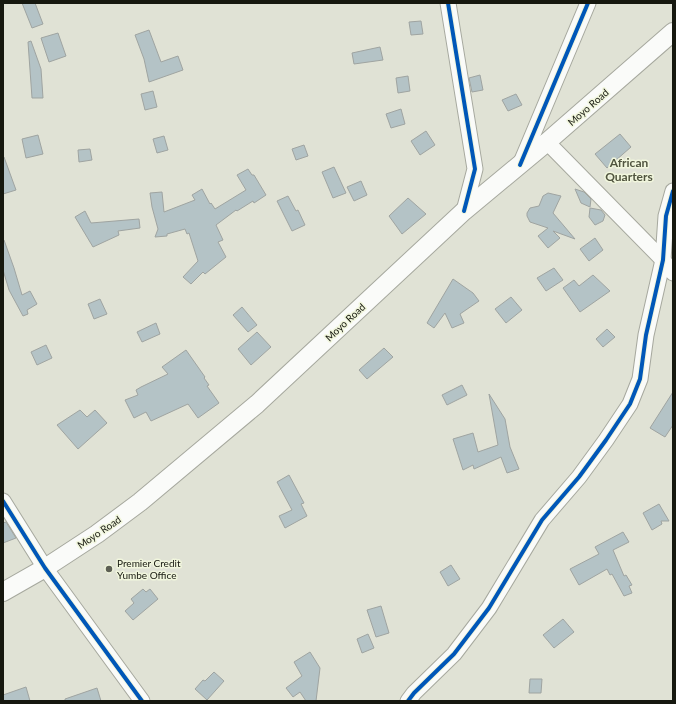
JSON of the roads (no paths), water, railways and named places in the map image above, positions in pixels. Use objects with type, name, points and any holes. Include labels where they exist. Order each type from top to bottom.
[{"type":"main road","name":"Moyo Road","points":[[3,592],[45,568],[120,518],[257,404],[464,211],[520,166],[673,32]]},
{"type":"street","points":[[448,3],[475,169],[464,211]]},
{"type":"street","points":[[520,166],[588,3]]},
{"type":"street","points":[[547,142],[663,260],[673,273]]},
{"type":"street","points":[[408,701],[414,693],[454,654],[489,608],[542,520],[584,471],[630,404],[640,379],[646,335],[663,260],[666,216],[673,191]]},
{"type":"street","points":[[3,501],[45,568],[142,701]]},
{"type":"place","name":"Premier Credit Yumbe Office","points":[[109,569]]},
{"type":"district","name":"African Quarters","points":[[629,169]]}]
